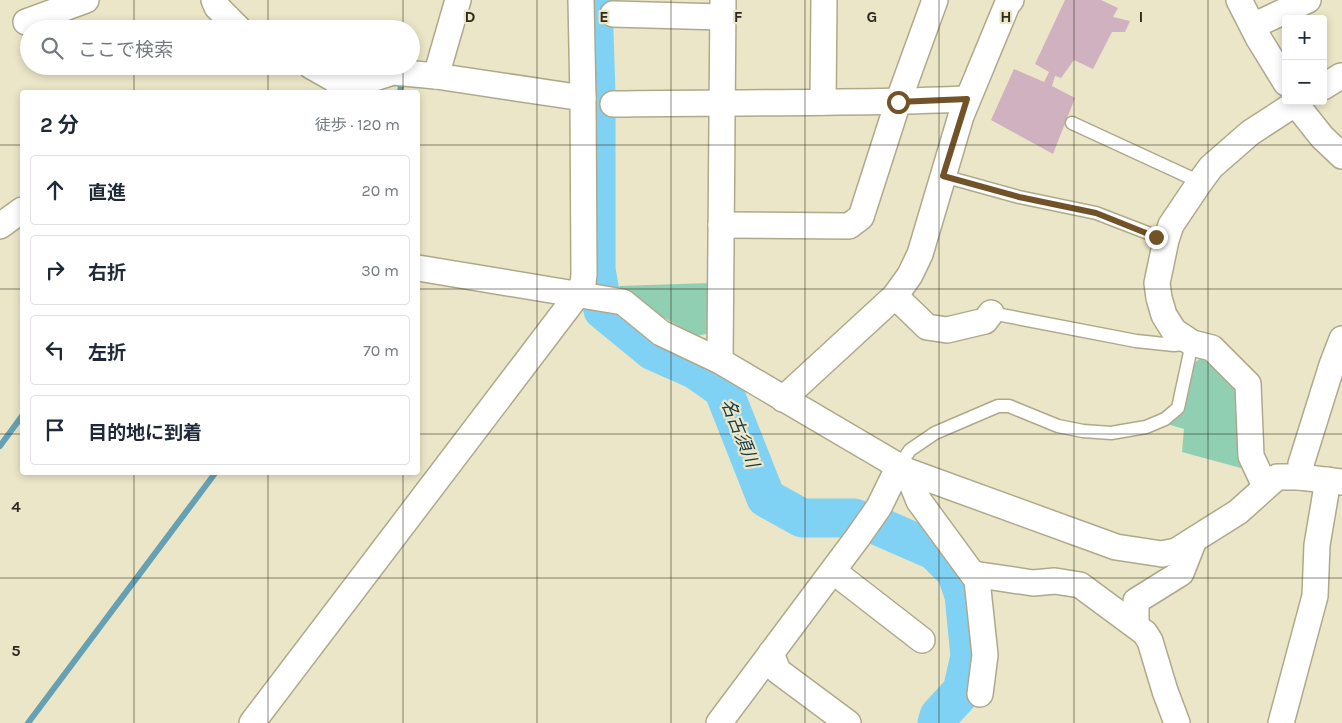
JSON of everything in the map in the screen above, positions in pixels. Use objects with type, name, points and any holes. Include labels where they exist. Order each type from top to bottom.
[{"type":"street","points":[[31,20],[86,0]]},
{"type":"street","points":[[214,0],[217,7],[230,20]]},
{"type":"street","points":[[441,77],[458,0]]},
{"type":"street","points":[[252,723],[579,295],[584,276],[581,0]]},
{"type":"street","points":[[823,102],[824,0]]},
{"type":"street","points":[[722,225],[849,226],[861,217],[898,102],[934,0]]},
{"type":"street","points":[[782,398],[894,296],[910,275],[920,254],[967,99],[1007,5],[1011,0]]},
{"type":"street","points":[[1239,0],[1282,76]]},
{"type":"street","points":[[1253,26],[1308,0]]},
{"type":"street","points":[[613,14],[722,9],[720,361]]},
{"type":"street","points":[[323,75],[343,90],[385,75]]},
{"type":"street","points":[[420,75],[583,98]]},
{"type":"street","points":[[1327,85],[1341,76]]},
{"type":"street","points":[[613,104],[898,102],[967,99]]},
{"type":"street","points":[[1265,486],[1250,456],[1248,384],[1212,348],[1192,343],[1174,331],[1164,315],[1157,283],[1171,225],[1200,182],[1211,168],[1250,133],[1286,105]]},
{"type":"street","points":[[1300,105],[1322,136],[1342,156]]},
{"type":"street","points":[[0,206],[20,210]]},
{"type":"street","points":[[0,226],[20,211]]},
{"type":"street","points":[[420,268],[623,302],[661,333],[720,361],[903,468],[1116,547],[1162,554],[1176,550],[1238,512],[1277,476],[1335,481],[1317,545],[1316,596],[1281,723]]},
{"type":"street","points":[[894,296],[927,327],[947,330],[985,321],[991,313]]},
{"type":"street","points":[[1300,477],[1301,464],[1342,339]]},
{"type":"street","points":[[724,721],[771,653],[858,537],[903,468]]},
{"type":"street","points":[[903,468],[918,501],[978,580],[984,655],[980,694]]},
{"type":"street","points":[[1136,626],[1136,601],[1181,573],[1194,540]]},
{"type":"street","points":[[833,571],[922,640]]},
{"type":"street","points":[[973,574],[1033,583],[1055,581],[1080,585],[1145,633],[1150,641],[1177,723]]},
{"type":"street","points":[[771,653],[778,672],[848,723]]},
{"type":"lane","points":[[1072,123],[1200,182]]},
{"type":"lane","points":[[943,176],[1019,197],[1096,213],[1166,240]]},
{"type":"lane","points":[[903,468],[910,450],[935,434],[998,406],[1009,406],[1058,426],[1111,433],[1146,427],[1165,419],[1178,408],[1192,343],[1174,345],[1136,341],[991,313]]},
{"type":"green space","points":[[710,283],[710,333],[697,336],[625,296],[619,286]]},
{"type":"green space","points":[[1203,356],[1239,390],[1248,470],[1182,452],[1184,429],[1167,424],[1192,365]]},
{"type":"building","points":[[1065,0],[1101,0],[1118,8],[1113,17],[1130,21],[1125,32],[1112,32],[1093,69],[1074,60],[1061,78],[1055,76],[1052,86],[1075,98],[1053,154],[991,120],[1014,69],[1044,82],[1049,72],[1035,64]]},
{"type":"waterway","name":"名古須川","points":[[593,0],[596,93],[596,269],[603,310],[653,351],[696,370],[723,389],[766,498],[802,518],[854,518],[878,526],[935,551],[956,572],[964,595],[970,656],[962,691],[939,716],[937,723]]},
{"type":"waterway","points":[[400,90],[403,80]]},
{"type":"waterway","points":[[0,446],[20,419]]},
{"type":"waterway","points":[[28,723],[214,475]]},
{"type":"route","points":[[898,102],[967,99],[943,176],[1019,197],[1096,213],[1156,237]]}]
